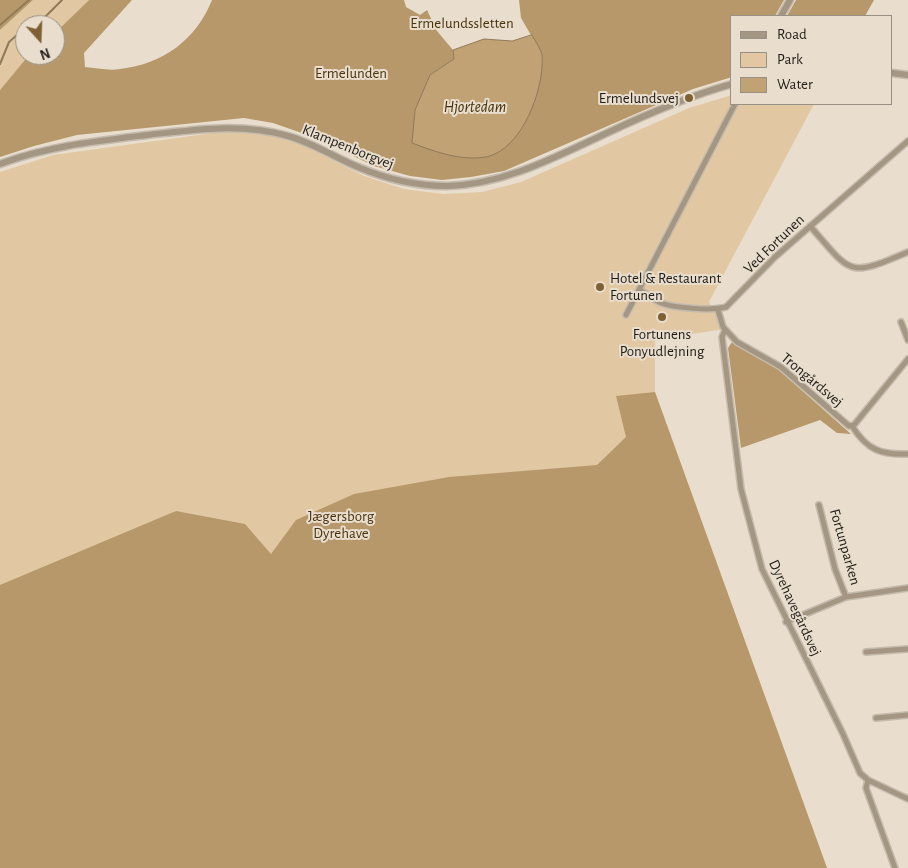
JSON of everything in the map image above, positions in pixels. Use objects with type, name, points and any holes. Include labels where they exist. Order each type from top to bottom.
[{"type":"street","points":[[782,15],[790,0]]},
{"type":"street","points":[[893,72],[908,71]]},
{"type":"street","points":[[893,72],[908,75]]},
{"type":"street","name":"Klampenborgvej","points":[[0,164],[81,143],[216,128],[238,128],[287,136],[315,146],[358,168],[397,180],[420,185],[469,185],[518,173],[680,102],[730,85]]},
{"type":"street","points":[[626,315],[734,105]]},
{"type":"street","name":"Ved Fortunen","points":[[718,310],[732,303],[775,257],[908,141]]},
{"type":"street","points":[[810,226],[840,260],[856,269],[874,267],[908,252]]},
{"type":"street","points":[[640,290],[669,304],[718,310],[725,330]]},
{"type":"street","points":[[901,322],[908,340]]},
{"type":"street","name":"Trongårdsvej","points":[[725,330],[737,342],[781,367],[846,426],[852,426]]},
{"type":"street","name":"Dyrehavegårdsvej","points":[[725,330],[722,337],[741,489],[762,569],[786,622],[843,734],[860,773],[868,780]]},
{"type":"street","name":"Trongårdsvej","points":[[852,426],[908,359]]},
{"type":"street","name":"Trongårdsvej","points":[[852,426],[856,434],[875,451],[887,455],[908,454]]},
{"type":"street","name":"Fortunparken","points":[[819,504],[835,569],[846,597]]},
{"type":"street","name":"Fortunparken","points":[[786,622],[846,597],[908,588]]},
{"type":"street","points":[[866,652],[908,648]]},
{"type":"street","points":[[876,718],[908,715]]},
{"type":"street","points":[[895,868],[866,788],[868,780],[908,799]]},
{"type":"green space","points":[[0,0],[33,0],[15,15],[0,30]]},
{"type":"green space","points":[[33,0],[89,0],[65,23],[65,15],[16,15]]},
{"type":"green space","name":"Ermelunden","points":[[89,0],[132,0],[84,53],[85,67],[111,70],[150,62],[176,48],[197,27],[212,0],[404,0],[406,7],[420,15],[427,10],[437,31],[453,50],[454,59],[430,75],[542,54],[521,18],[519,0],[784,0],[776,15],[730,15],[730,78],[693,89],[504,171],[471,177],[442,180],[410,176],[374,166],[316,138],[273,123],[244,118],[77,135],[0,157],[0,90],[21,65],[65,65],[65,23]]},
{"type":"green space","points":[[796,0],[874,0],[866,15],[788,15]]},
{"type":"green space","points":[[15,16],[15,65],[21,65],[0,90],[0,30]]},
{"type":"green space","name":"Jægersborg Dyrehave","points":[[730,96],[730,105],[813,105],[709,302],[724,329],[655,340],[655,392],[827,868],[0,868],[0,172],[53,155],[220,132],[264,133],[303,145],[364,176],[404,189],[443,194],[482,192],[521,182],[689,108]]},
{"type":"green space","points":[[732,342],[772,364],[851,434],[837,433],[820,420],[741,448],[728,348]]},
{"type":"green space","points":[[655,392],[827,868],[0,868],[0,585],[176,511],[245,524],[271,554],[296,520],[354,494],[449,477],[597,465],[626,437],[616,396]]},
{"type":"water","name":"Hjortedam","points":[[532,35],[542,55],[540,84],[529,116],[510,143],[499,152],[486,157],[467,158],[448,155],[412,143],[415,110],[430,75],[454,59],[453,50],[484,39],[512,41]]},
{"type":"waterway","points":[[0,25],[29,0]]},
{"type":"waterway","points":[[47,15],[62,0]]},
{"type":"waterway","points":[[0,64],[9,42],[15,37]]},
{"type":"place","name":"Ermelundsvej","points":[[689,98]]},
{"type":"place","name":"Hotel & Restaurant Fortunen","points":[[600,287]]},
{"type":"place","name":"Fortunens Ponyudlejning","points":[[662,317]]},
{"type":"park label","name":"Ermelundssletten","points":[[462,23]]}]
